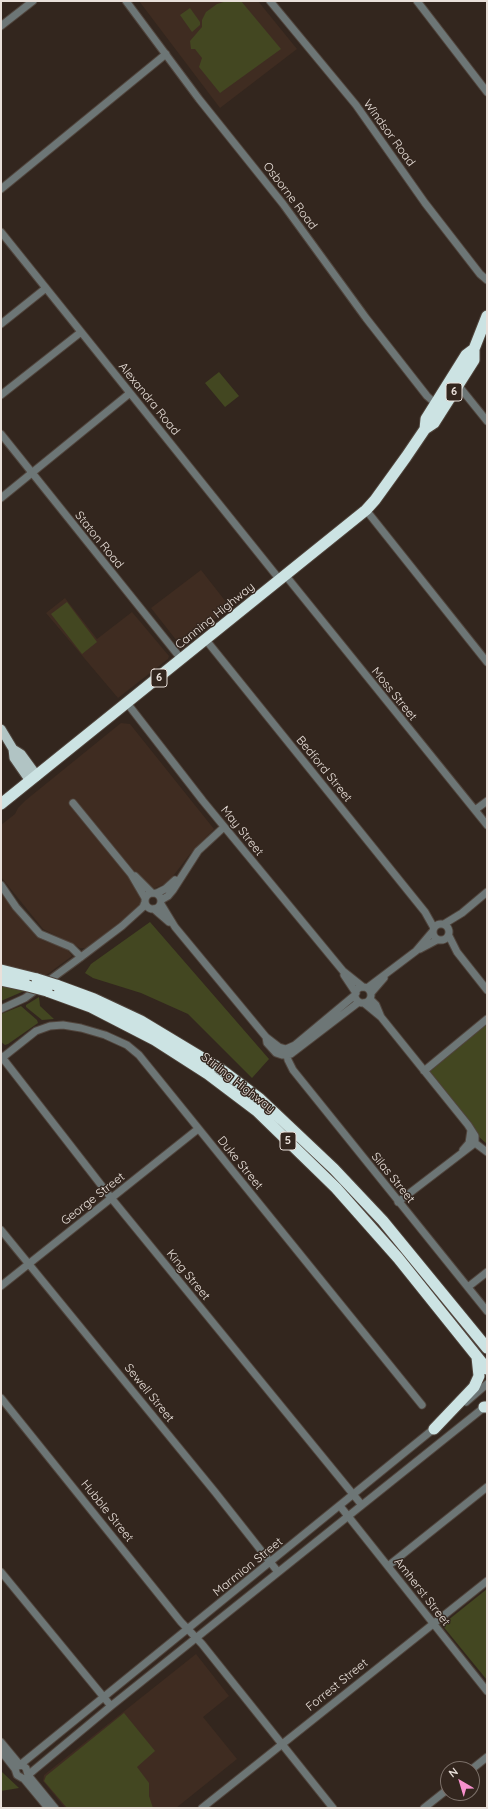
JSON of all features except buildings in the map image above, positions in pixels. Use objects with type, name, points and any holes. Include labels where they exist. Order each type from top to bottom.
[{"type":"highway","name":"Canning Highway","points":[[1,804],[182,660],[366,510],[387,484],[425,429],[434,424],[474,360],[474,349],[487,316]]},
{"type":"highway","name":"Canning Highway","points":[[425,429],[426,419],[466,355],[474,349]]},
{"type":"highway","name":"Stirling Highway","points":[[1,970],[33,983],[94,999],[140,1022],[218,1068],[260,1099],[334,1169],[382,1221],[487,1348]]},
{"type":"highway","name":"Stirling Highway","points":[[1,980],[33,983]]},
{"type":"highway","name":"Stirling Highway","points":[[51,988],[156,1040],[208,1074],[257,1111],[336,1188],[398,1258],[487,1369]]},
{"type":"highway","points":[[427,1274],[438,1282],[487,1340]]},
{"type":"highway","points":[[434,1429],[474,1387],[479,1376],[477,1357]]},
{"type":"main road","points":[[1,729],[13,749],[21,754],[33,778]]},
{"type":"street","points":[[1,26],[33,1]]},
{"type":"street","name":"Osborne Road","points":[[126,1],[199,99],[282,203],[366,318],[427,396],[436,404]]},
{"type":"street","name":"Windsor Road","points":[[270,1],[356,106],[425,203],[480,274],[487,280]]},
{"type":"street","points":[[417,1],[487,92]]},
{"type":"street","points":[[1,189],[166,54]]},
{"type":"street","name":"Alexandra Road","points":[[1,232],[130,393],[283,578]]},
{"type":"street","points":[[1,324],[46,288]]},
{"type":"street","points":[[1,395],[81,332]]},
{"type":"street","points":[[458,385],[487,421]]},
{"type":"street","points":[[1,498],[130,393]]},
{"type":"street","name":"Staton Road","points":[[1,434],[182,660]]},
{"type":"street","points":[[366,510],[487,662]]},
{"type":"street","name":"Moss Street","points":[[283,578],[487,825]]},
{"type":"street","name":"Bedford Street","points":[[206,640],[438,927]]},
{"type":"street","name":"May Street","points":[[127,703],[226,829],[343,971],[363,995],[376,1005],[381,1017],[471,1130],[475,1136],[472,1143]]},
{"type":"street","points":[[475,810],[487,801]]},
{"type":"street","points":[[73,803],[131,874],[145,900]]},
{"type":"street","points":[[1,1009],[25,998],[122,926],[142,907],[145,900],[154,893],[165,890],[181,876],[202,847],[226,829]]},
{"type":"street","points":[[131,874],[154,893]]},
{"type":"street","points":[[122,926],[128,924],[161,902],[173,890],[181,879],[181,876]]},
{"type":"street","points":[[1,885],[16,907],[40,934],[71,948],[81,957]]},
{"type":"street","points":[[286,1053],[363,995],[416,951],[438,927],[462,913],[487,892]]},
{"type":"street","name":"Silas Street","points":[[154,893],[161,902],[175,927],[266,1037],[286,1053],[293,1070],[487,1311]]},
{"type":"street","name":"Silas Street","points":[[145,900],[152,909],[175,927]]},
{"type":"street","points":[[416,951],[445,937],[462,913]]},
{"type":"street","points":[[438,927],[448,927],[445,937]]},
{"type":"street","points":[[438,927],[434,936],[445,937],[487,990]]},
{"type":"street","points":[[424,1071],[487,1019]]},
{"type":"street","name":"Duke Street","points":[[1,1057],[36,1031],[50,1026],[63,1024],[105,1035],[127,1045],[139,1055],[422,1405]]},
{"type":"street","name":"King Street","points":[[1,1057],[112,1199],[361,1504]]},
{"type":"street","name":"George Street","points":[[1,1286],[198,1129]]},
{"type":"street","points":[[398,1202],[455,1159],[472,1143],[487,1152]]},
{"type":"street","name":"Sewell Street","points":[[1,1230],[215,1492],[278,1572]]},
{"type":"street","points":[[468,1287],[487,1272]]},
{"type":"street","name":"Marmion Street","points":[[18,1766],[354,1495],[487,1384]]},
{"type":"street","name":"Hubble Street","points":[[1,1398],[333,1808]]},
{"type":"street","name":"Marmion Street","points":[[27,1776],[196,1637],[361,1504],[486,1406]]},
{"type":"street","points":[[388,1566],[487,1487]]},
{"type":"street","name":"Amherst Street","points":[[340,1506],[487,1691]]},
{"type":"street","points":[[1,1572],[111,1706]]},
{"type":"street","name":"Forrest Street","points":[[202,1808],[432,1623],[487,1581]]},
{"type":"street","points":[[1,1742],[18,1766],[17,1775],[27,1776],[55,1808]]},
{"type":"street","points":[[1,1752],[18,1766],[26,1768],[27,1776],[48,1808]]},
{"type":"street","points":[[424,1808],[440,1795]]},
{"type":"shaded area","points":[[139,1],[258,1],[297,49],[220,108]]},
{"type":"shaded area","points":[[201,570],[230,607],[186,642],[177,641],[151,608]]},
{"type":"shaded area","points":[[65,598],[97,639],[132,612],[169,656],[168,659],[118,698],[46,613]]},
{"type":"shaded area","points":[[121,723],[130,724],[214,829],[190,854],[170,880],[155,888],[143,897],[143,902],[140,908],[86,948],[80,948],[43,929],[1,877],[1,825],[15,814],[18,808],[26,800]]},
{"type":"shaded area","points":[[1,893],[36,936],[44,941],[67,949],[72,956],[45,976],[1,966]]},
{"type":"shaded area","points":[[196,1654],[229,1696],[203,1717],[237,1759],[176,1808],[65,1808],[43,1781],[44,1775]]},
{"type":"green space","points":[[227,1],[241,1],[281,49],[220,93],[199,67],[202,58],[195,49],[191,49],[190,41],[202,27],[202,20],[206,12],[217,4]]},
{"type":"green space","points":[[190,8],[200,22],[200,25],[192,32],[180,15]]},
{"type":"green space","points":[[219,372],[239,396],[225,407],[205,383]]},
{"type":"green space","points":[[67,602],[97,642],[82,654],[51,614]]},
{"type":"green space","points":[[150,922],[269,1059],[252,1078],[188,1014],[141,993],[93,978],[85,973],[91,964]]},
{"type":"green space","points":[[1,985],[16,988],[24,991],[1,1001]]},
{"type":"green space","points":[[39,997],[40,1006],[54,1019],[42,1020],[26,1007],[26,1005]]},
{"type":"green space","points":[[21,1006],[37,1020],[38,1023],[5,1045],[1,1042],[1,1014]]},
{"type":"green space","points":[[487,1024],[487,1144],[478,1136],[427,1072]]},
{"type":"green space","points":[[487,1589],[487,1680],[442,1625]]},
{"type":"green space","points":[[124,1713],[155,1751],[137,1767],[149,1783],[149,1796],[153,1808],[67,1808],[44,1781],[46,1776]]},
{"type":"green space","points":[[1,1771],[2,1772],[19,1788],[1,1791]]}]
